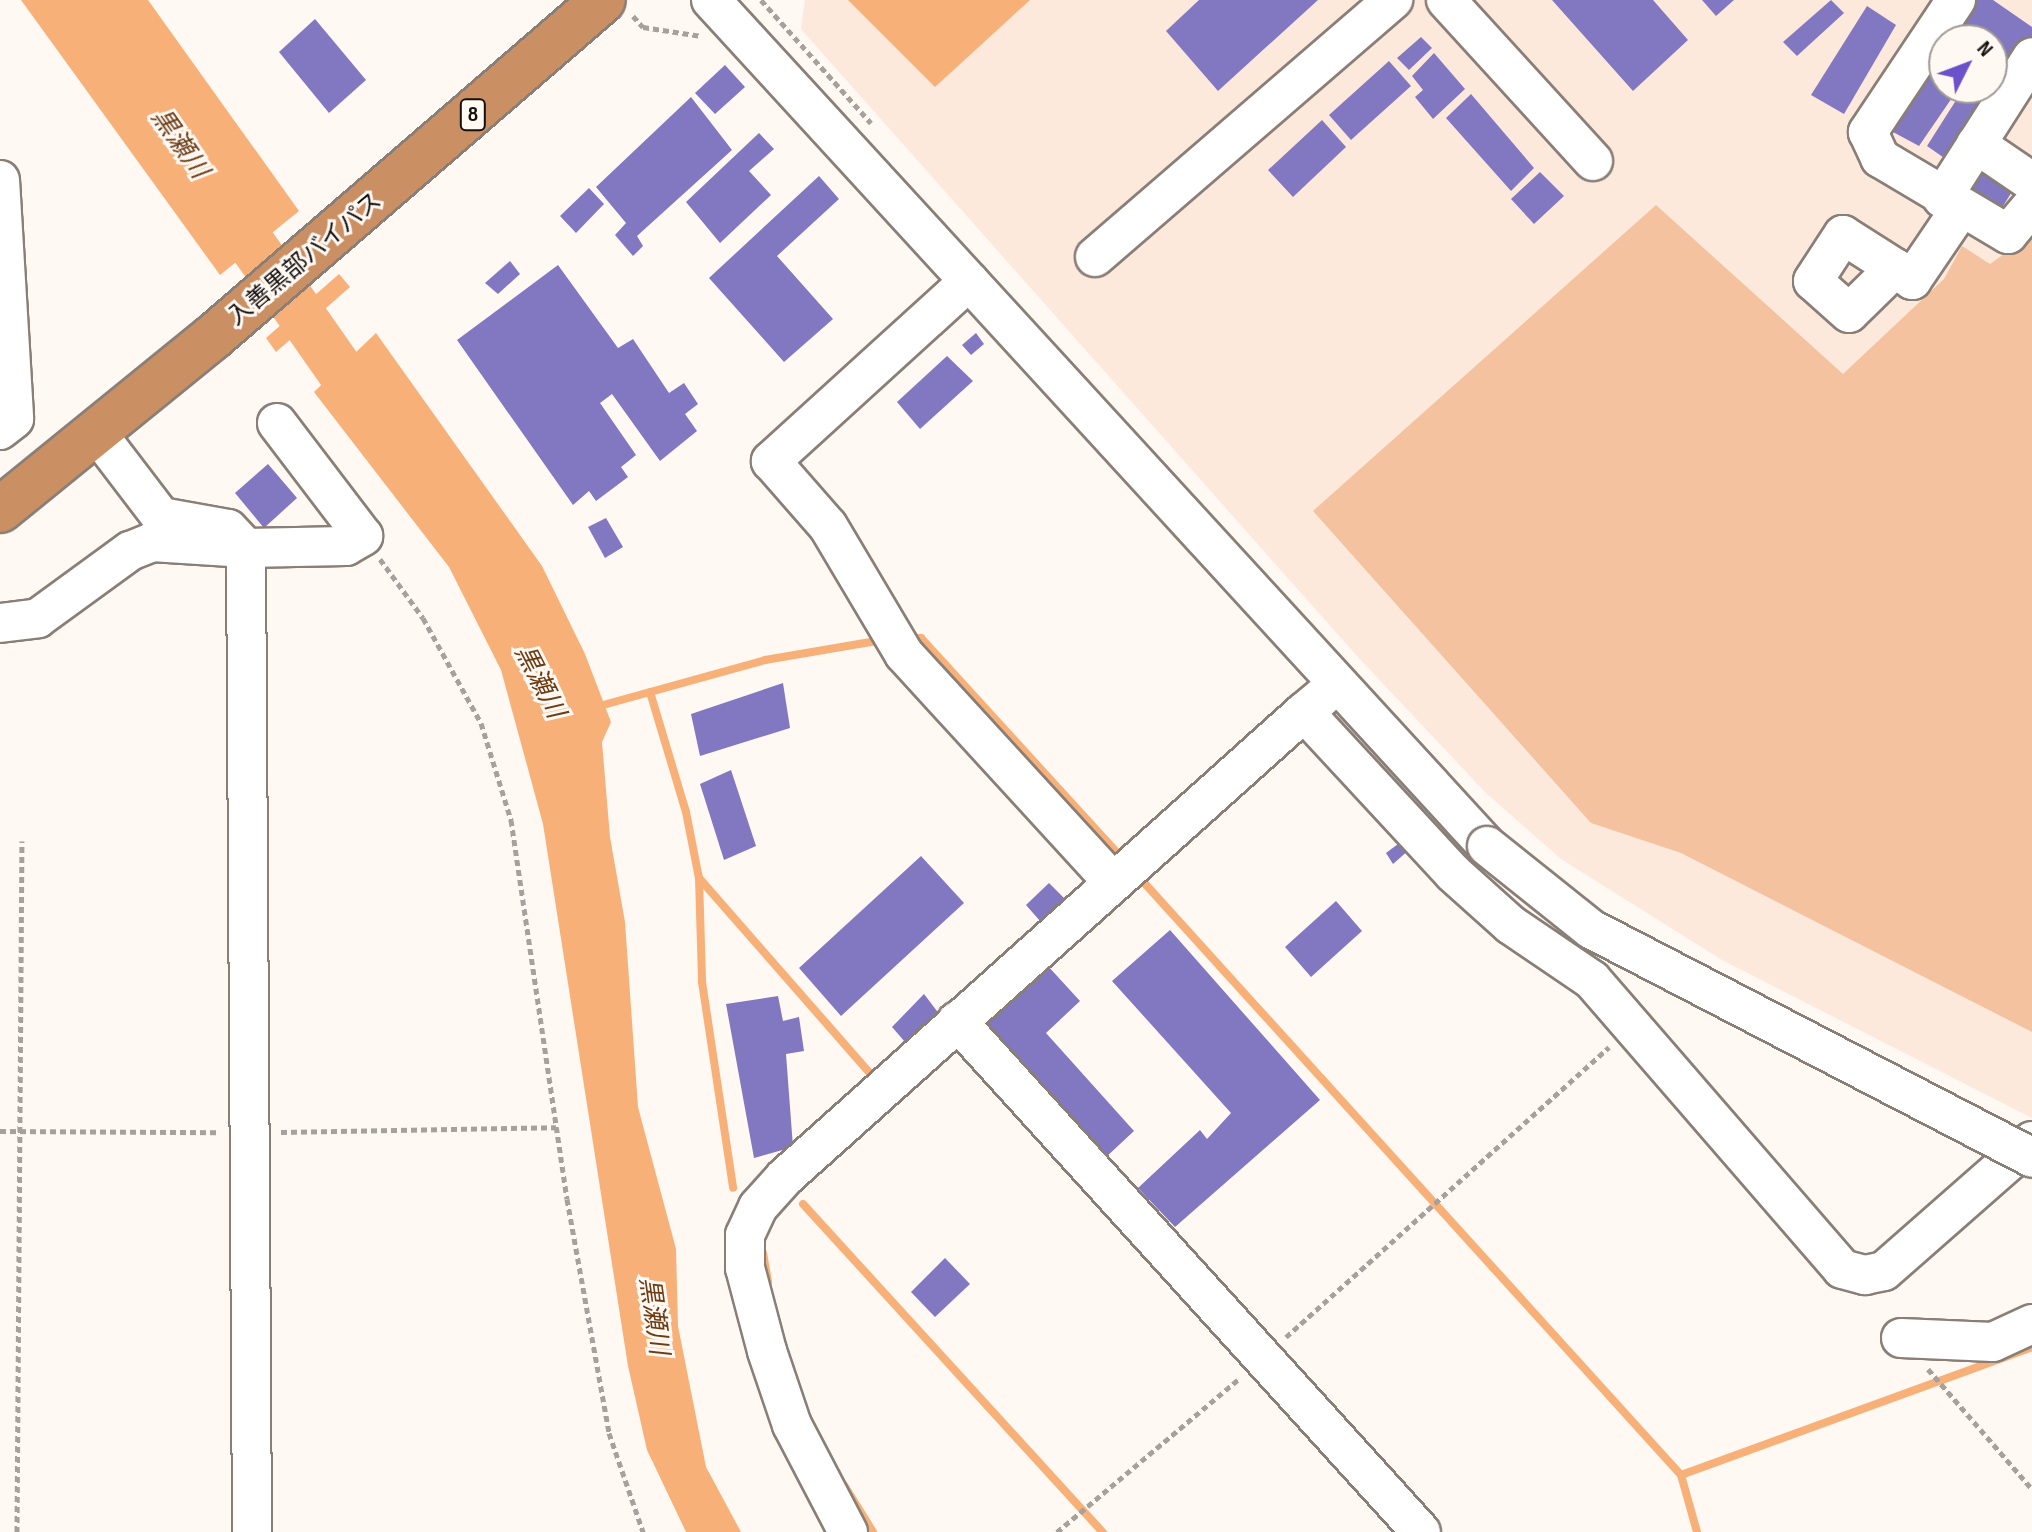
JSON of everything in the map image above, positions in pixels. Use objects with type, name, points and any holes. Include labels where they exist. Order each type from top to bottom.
[{"type":"highway","name":"入善黒部バイパス","points":[[0,510],[97,433],[341,228],[603,0]]},
{"type":"street","points":[[711,0],[1487,846],[1591,929],[2032,1158]]},
{"type":"street","points":[[1095,257],[1393,0]]},
{"type":"street","points":[[1446,0],[1593,161]]},
{"type":"street","points":[[1941,6],[1868,132],[1880,158],[2008,234],[2032,205]]},
{"type":"street","points":[[1895,268],[1912,280],[1952,203],[1976,144],[2032,57]]},
{"type":"street","points":[[1976,144],[2032,182]]},
{"type":"street","points":[[0,180],[14,419],[0,430]]},
{"type":"street","points":[[969,281],[771,461],[828,526],[904,654],[1112,881]]},
{"type":"street","points":[[0,623],[38,618],[130,551],[152,542],[246,548],[346,546],[363,536],[277,423]]},
{"type":"street","points":[[97,433],[161,517],[228,529],[246,548],[252,1532]]},
{"type":"street","points":[[848,1532],[792,1425],[767,1351],[745,1268],[745,1235],[758,1207],[785,1177],[1112,881],[1338,685]]},
{"type":"street","points":[[1304,712],[1453,873],[1511,925],[1592,980],[1842,1269],[1865,1275],[1884,1271],[2032,1141]]},
{"type":"street","points":[[957,1021],[1421,1532]]},
{"type":"street","points":[[1901,1338],[1993,1342],[2032,1324]]},
{"type":"path","points":[[363,536],[423,618],[481,723],[511,820],[556,1127],[609,1433],[643,1532]]},
{"type":"path","points":[[17,1532],[22,841]]},
{"type":"path","points":[[1057,1532],[1263,1358],[1631,1028]]},
{"type":"path","points":[[0,1131],[249,1133],[556,1127]]},
{"type":"path","points":[[1901,1338],[2032,1489]]},
{"type":"shaded area","points":[[805,0],[2032,0],[2032,1118],[1722,960],[1561,859],[1485,792],[1357,656],[801,29]]},
{"type":"shaded area","points":[[1656,205],[1843,374],[1944,279],[1962,246],[1990,264],[2032,234],[2032,1032],[1681,853],[1591,823],[1313,511]]},
{"type":"water","points":[[21,0],[148,0],[299,211],[220,275]]},
{"type":"water","points":[[848,0],[1030,0],[935,87]]},
{"type":"water","points":[[339,274],[350,287],[276,352],[266,338]]},
{"type":"water","points":[[376,333],[542,566],[585,654],[611,722],[602,742],[610,837],[625,922],[638,1107],[676,1249],[678,1326],[706,1467],[741,1532],[686,1532],[647,1450],[628,1366],[543,824],[501,670],[449,567],[314,392]]},
{"type":"building","points":[[1199,0],[1318,0],[1218,91],[1166,31]]},
{"type":"building","points":[[1552,0],[1653,0],[1688,40],[1633,91]]},
{"type":"building","points":[[1702,0],[1734,0],[1716,16]]},
{"type":"building","points":[[1831,0],[1844,13],[1797,56],[1783,42]]},
{"type":"building","points":[[1976,0],[1993,0],[2032,27],[2032,43],[2008,78],[2008,24],[1961,24]]},
{"type":"building","points":[[1867,6],[1896,25],[1844,114],[1811,95]]},
{"type":"building","points":[[315,19],[366,80],[329,113],[279,52]]},
{"type":"building","points":[[1421,37],[1432,48],[1409,70],[1397,58]]},
{"type":"building","points":[[1434,53],[1465,89],[1433,119],[1415,97],[1423,90],[1412,76]]},
{"type":"building","points":[[1389,61],[1411,86],[1351,140],[1329,115]]},
{"type":"building","points":[[725,65],[745,87],[715,114],[695,93]]},
{"type":"building","points":[[1928,76],[1928,104],[1948,104],[1919,146],[1893,132]]},
{"type":"building","points":[[1471,94],[1534,168],[1511,191],[1446,118]]},
{"type":"building","points":[[691,97],[732,150],[637,236],[643,246],[633,256],[615,235],[626,223],[596,187]]},
{"type":"building","points":[[1954,104],[1990,104],[1950,162],[1927,146]]},
{"type":"building","points":[[1322,120],[1346,147],[1293,197],[1268,170]]},
{"type":"building","points":[[759,133],[774,149],[749,171],[771,195],[720,243],[686,202]]},
{"type":"building","points":[[1979,158],[2018,182],[2000,211],[1962,188]]},
{"type":"building","points":[[1540,172],[1564,196],[1534,224],[1511,199]]},
{"type":"building","points":[[819,176],[839,199],[777,256],[833,319],[784,362],[709,278]]},
{"type":"building","points":[[589,188],[604,204],[576,233],[560,216]]},
{"type":"building","points":[[510,261],[520,274],[498,294],[485,283]]},
{"type":"building","points":[[558,265],[618,348],[633,339],[669,393],[684,383],[698,404],[685,414],[697,431],[660,461],[612,394],[600,403],[636,455],[621,467],[628,477],[596,501],[589,491],[573,505],[457,340]]},
{"type":"building","points":[[976,333],[984,344],[971,355],[962,345]]},
{"type":"building","points":[[947,356],[973,381],[920,429],[897,402]]},
{"type":"building","points":[[268,464],[297,498],[264,528],[235,493]]},
{"type":"building","points":[[606,518],[623,547],[605,558],[588,527]]},
{"type":"building","points":[[783,683],[790,728],[700,756],[691,714]]},
{"type":"building","points":[[731,770],[756,846],[724,860],[700,784]]},
{"type":"building","points":[[1402,841],[1410,849],[1393,864],[1386,853]]},
{"type":"building","points":[[921,856],[964,903],[841,1016],[799,968]]},
{"type":"building","points":[[1049,883],[1066,900],[1040,921],[1026,905]]},
{"type":"building","points":[[1336,901],[1362,931],[1311,977],[1285,947]]},
{"type":"building","points":[[1170,930],[1320,1100],[1175,1227],[1138,1188],[1200,1130],[1207,1139],[1231,1113],[1112,981]]},
{"type":"building","points":[[1047,965],[1080,1001],[1046,1033],[1134,1131],[1105,1158],[980,1025]]},
{"type":"building","points":[[924,994],[940,1015],[905,1042],[892,1027]]},
{"type":"building","points":[[778,996],[783,1021],[799,1017],[804,1051],[786,1054],[793,1147],[754,1158],[726,1004]]},
{"type":"building","points":[[945,1258],[970,1284],[935,1317],[911,1292]]},
{"type":"waterway","name":"黒瀬川","points":[[218,196],[375,420]]},
{"type":"waterway","points":[[907,638],[921,638],[1124,860]]},
{"type":"waterway","points":[[596,707],[765,660],[882,640]]},
{"type":"waterway","points":[[650,692],[686,812],[699,878],[875,1079]]},
{"type":"waterway","points":[[1138,876],[1681,1475],[1697,1532]]},
{"type":"waterway","points":[[699,878],[702,982],[733,1188]]},
{"type":"waterway","points":[[803,1204],[1103,1532]]},
{"type":"waterway","points":[[763,1253],[768,1282]]},
{"type":"waterway","points":[[1681,1475],[2032,1347]]},
{"type":"waterway","points":[[844,1485],[873,1532]]}]
